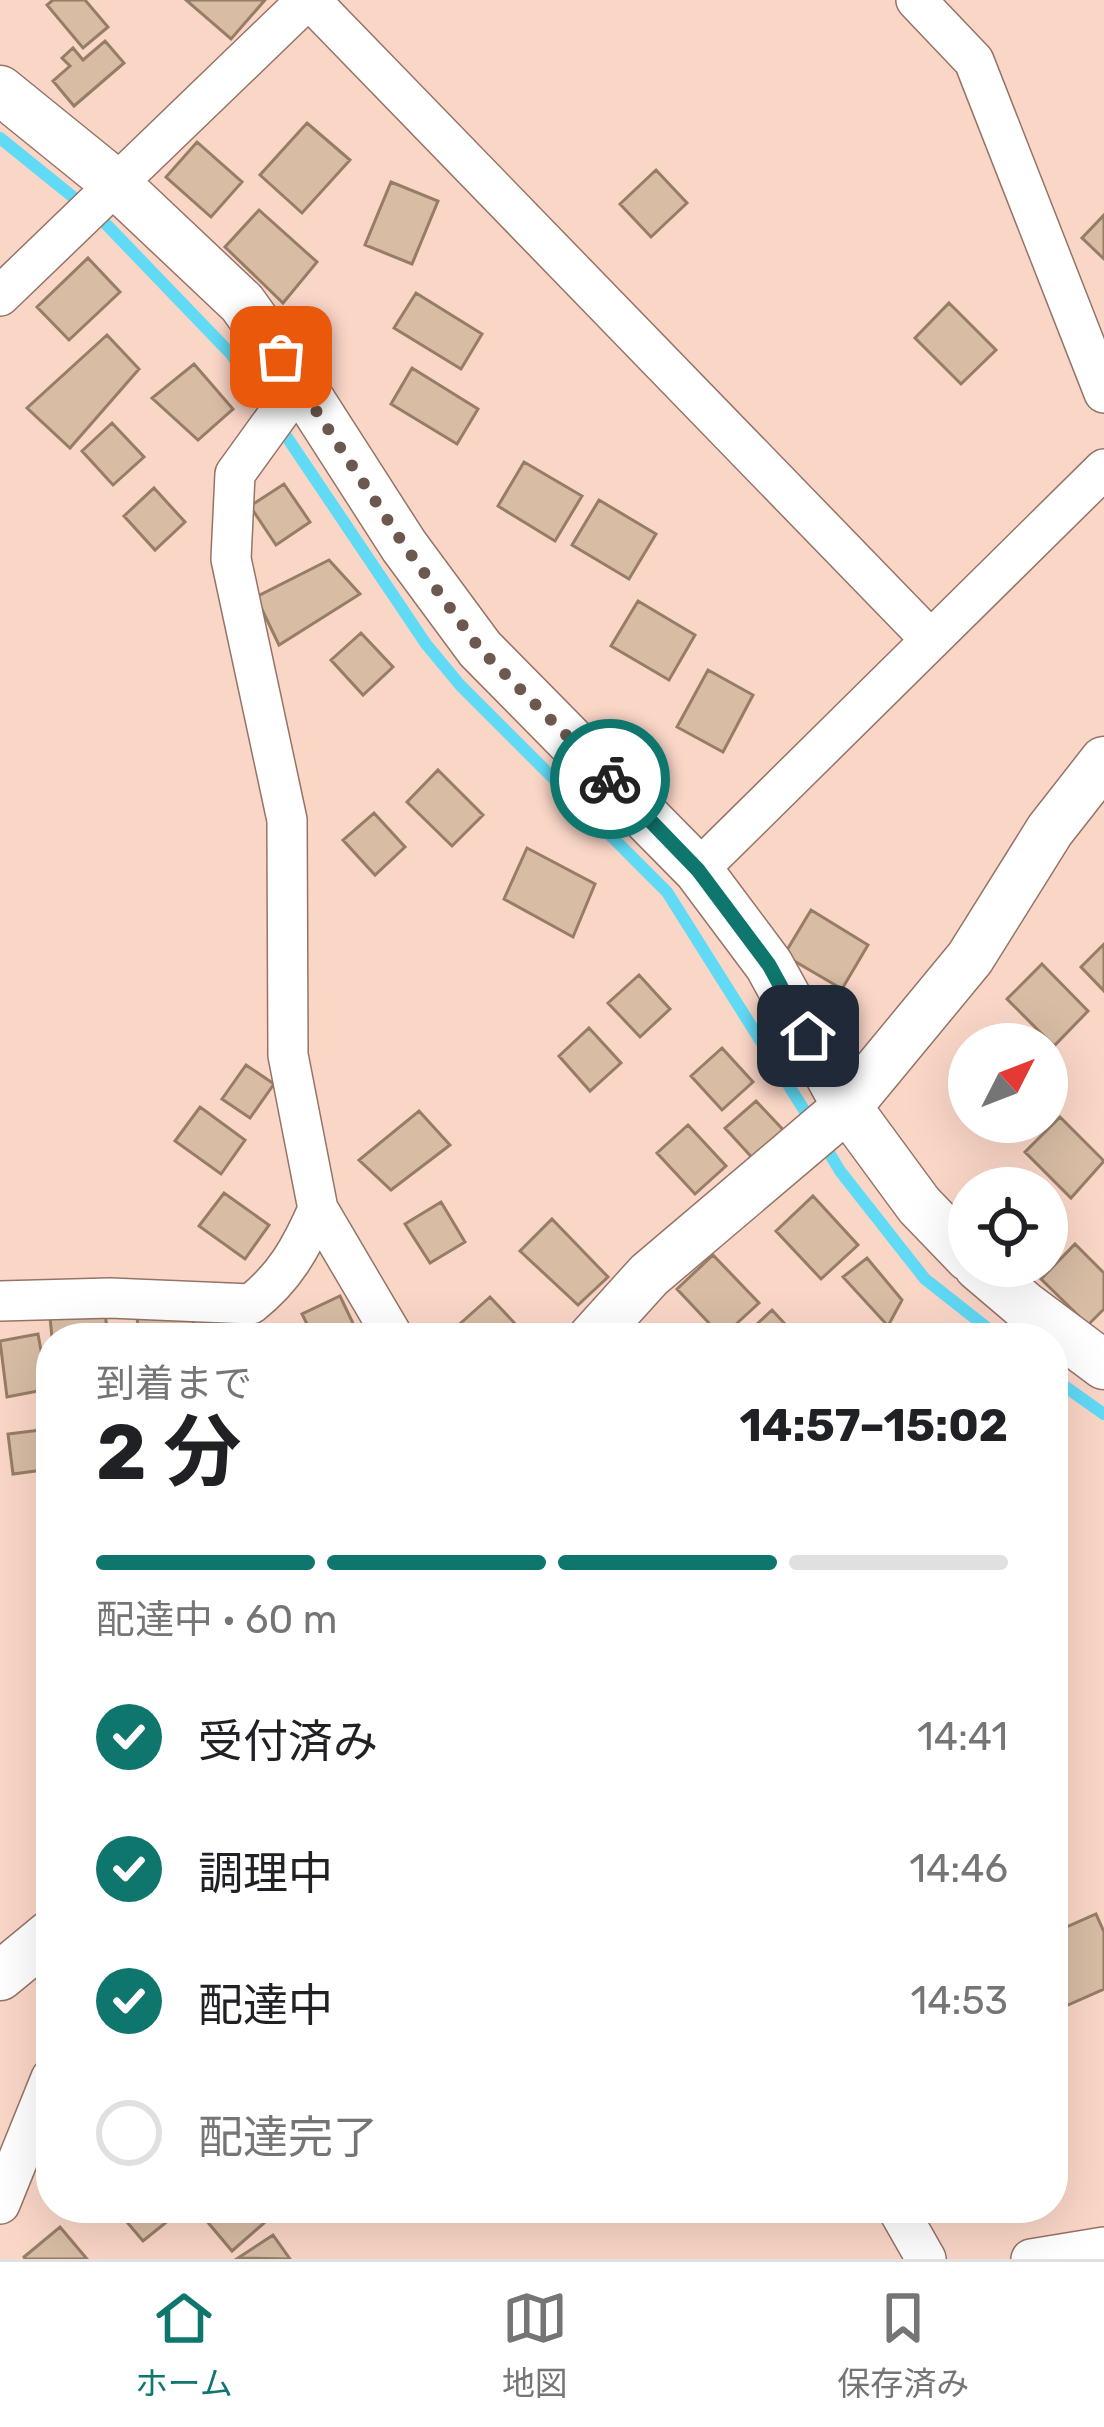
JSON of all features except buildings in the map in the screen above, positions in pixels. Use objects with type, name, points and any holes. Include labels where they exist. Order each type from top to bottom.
[{"type":"street","points":[[0,296],[309,0],[931,640]]},
{"type":"street","points":[[916,0],[974,61],[1104,393]]},
{"type":"street","points":[[0,90],[116,184],[242,303],[404,545],[480,649],[698,870],[769,965],[848,1107],[919,1205],[948,1235]]},
{"type":"street","points":[[300,384],[235,474],[231,559],[287,820],[288,1054],[318,1209],[385,1323]]},
{"type":"street","points":[[698,870],[1104,469]]},
{"type":"street","points":[[606,1323],[649,1276],[848,1107],[970,958],[1050,830],[1104,761]]},
{"type":"street","points":[[0,1301],[110,1298],[251,1304],[274,1286],[296,1258],[318,1209]]},
{"type":"street","points":[[1003,1287],[1047,1323]]},
{"type":"street","points":[[1068,1338],[1104,1365]]},
{"type":"street","points":[[0,1976],[36,1950]]},
{"type":"street","points":[[0,2204],[36,2115]]},
{"type":"street","points":[[906,2223],[926,2259]]},
{"type":"street","points":[[1031,2259],[1104,2247]]},
{"type":"waterway","points":[[0,138],[104,222],[231,354],[426,644],[460,685],[667,892],[811,1121]]},
{"type":"waterway","points":[[821,1139],[840,1171],[925,1279],[981,1323]]},
{"type":"waterway","points":[[1068,1389],[1104,1414]]},
{"type":"way so far","points":[[281,357],[404,545],[480,649],[610,779]]},
{"type":"route","points":[[610,779],[698,870],[769,965],[808,1036]]}]
